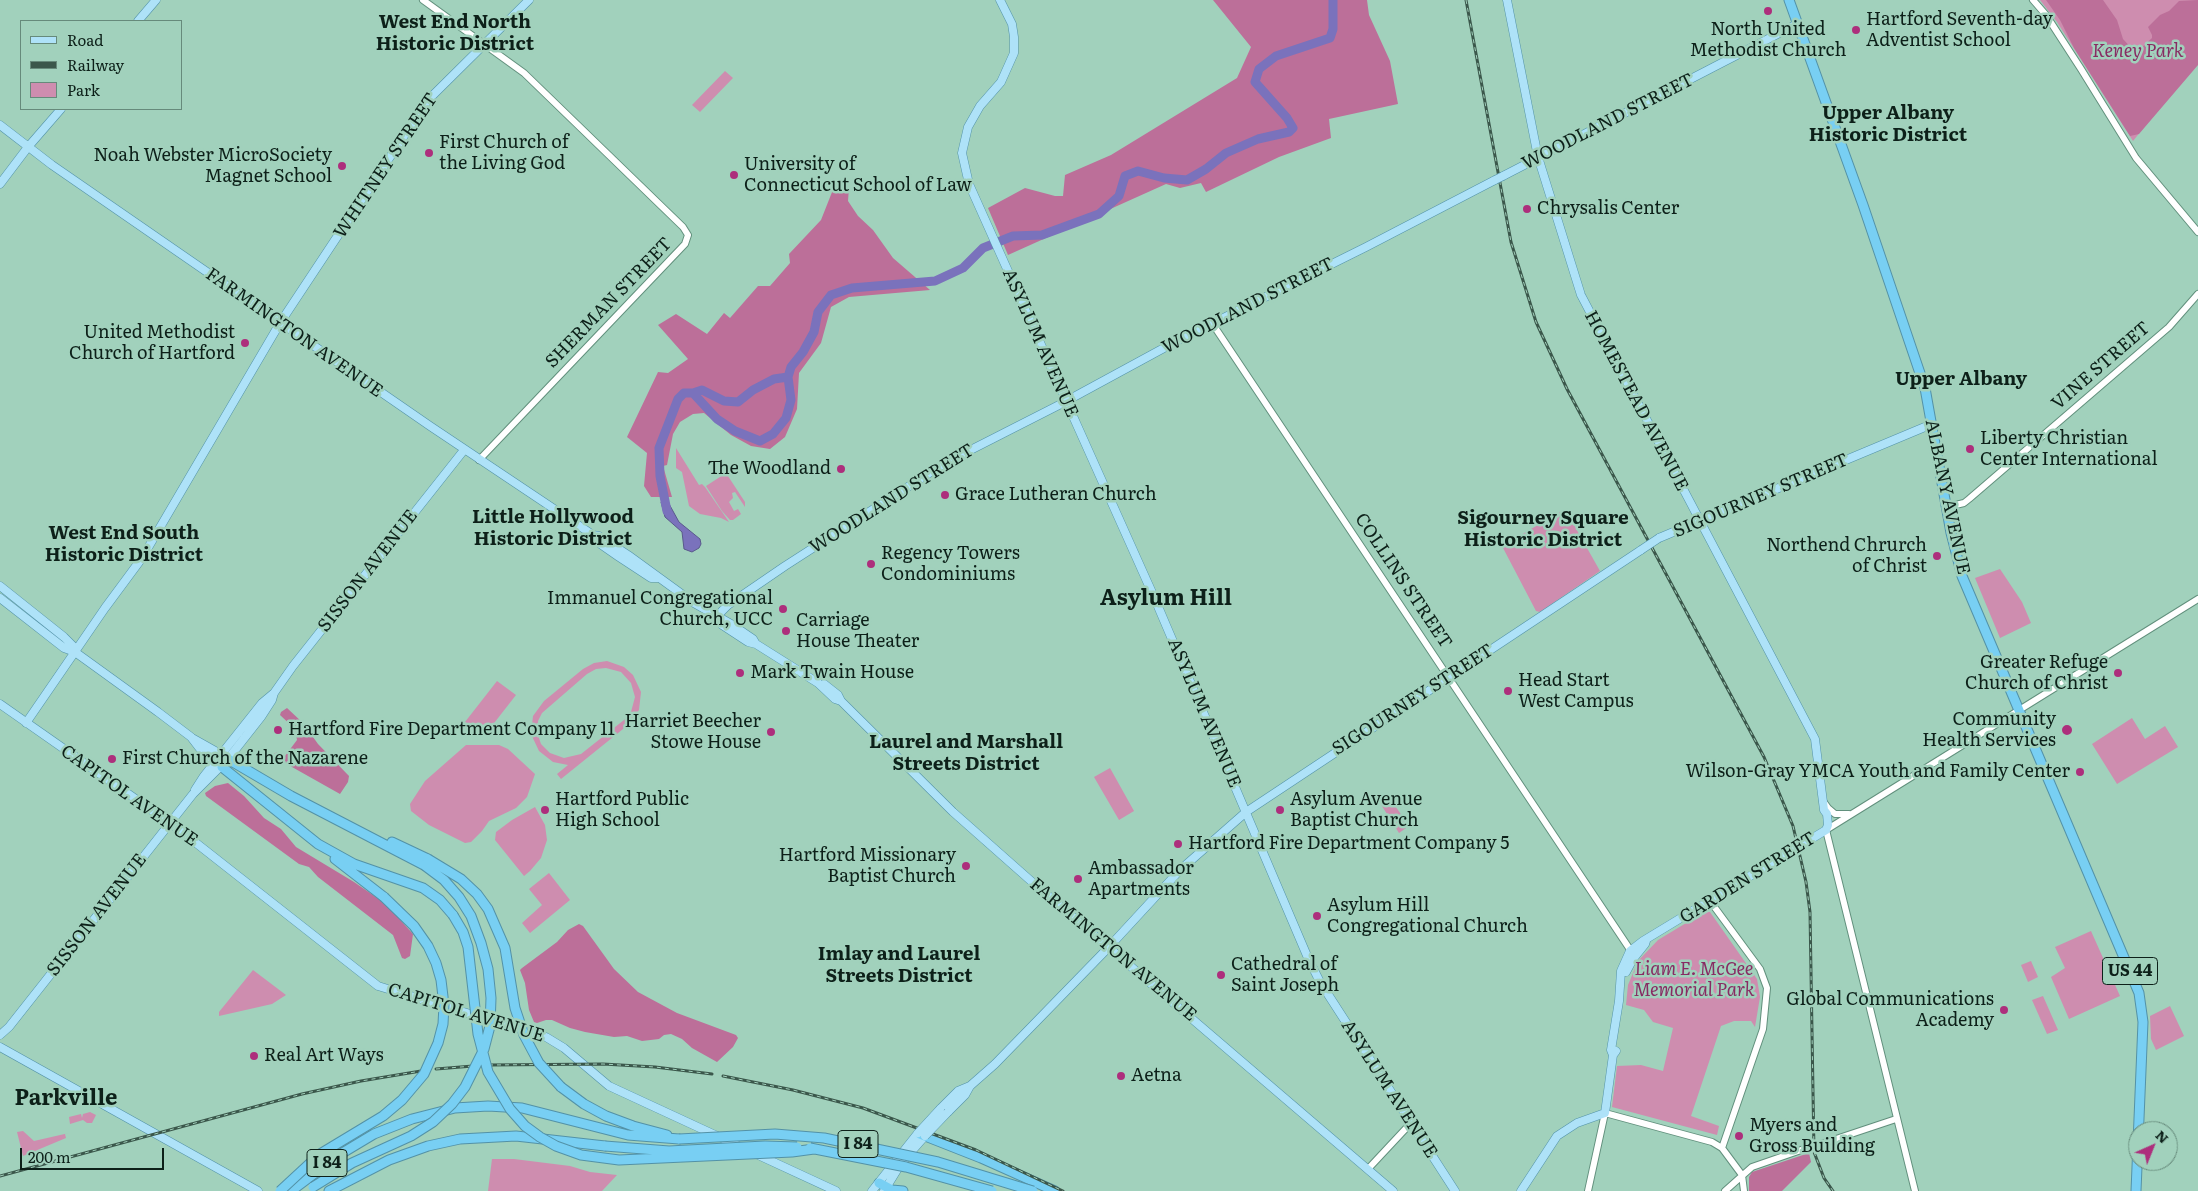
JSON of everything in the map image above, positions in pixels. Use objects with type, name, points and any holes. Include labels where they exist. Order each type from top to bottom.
[{"type":"highway","name":"ALBANY AVENUE","points":[[1789,0],[1913,349],[1925,388],[1953,542],[1962,576],[2018,710],[2104,906],[2139,993],[2142,1022],[2136,1191]]},
{"type":"highway","points":[[225,757],[291,796],[426,862],[452,872],[467,884],[491,915],[506,951],[516,1012],[524,1035],[539,1063],[561,1087],[587,1106],[618,1121],[679,1139]]},
{"type":"highway","points":[[218,764],[384,897],[414,926],[428,946],[441,980],[444,1005],[443,1024],[438,1043],[424,1074],[405,1098],[383,1116],[315,1158],[280,1191]]},
{"type":"highway","points":[[318,844],[354,864],[423,888],[440,900],[453,915],[463,932],[468,947],[478,1034],[486,1068],[495,1088],[510,1110],[536,1134],[575,1153],[619,1160],[792,1152],[814,1149]]},
{"type":"highway","points":[[308,1191],[352,1163],[407,1138],[433,1122],[463,1090],[482,1054],[489,1028],[491,1011],[489,978],[482,947],[474,923],[459,897],[426,862]]},
{"type":"highway","name":"I 84","points":[[291,1191],[329,1162],[365,1139],[391,1126],[446,1110],[473,1107],[528,1109],[616,1132],[646,1137],[679,1139],[775,1134],[820,1137],[924,1158],[1033,1191]]},
{"type":"highway","points":[[921,1135],[981,1158],[1055,1191]]},
{"type":"highway","name":"I 84","points":[[328,1191],[385,1161],[434,1145],[480,1137],[524,1137],[669,1151],[772,1146],[814,1149],[906,1167],[992,1191]]},
{"type":"highway","points":[[883,1187],[903,1191]]},
{"type":"main road","points":[[139,20],[156,0]]},
{"type":"main road","name":"WHITNEY STREET","points":[[26,723],[148,548],[280,323],[428,102],[528,0]]},
{"type":"main road","name":"ASYLUM AVENUE","points":[[1000,0],[1012,24],[1014,53],[1001,82],[971,119],[962,152],[969,184],[1160,612],[1320,982],[1455,1191]]},
{"type":"main road","name":"HOMESTEAD AVENUE","points":[[1507,0],[1538,157],[1581,297],[1815,739],[1824,810],[1822,815],[1823,826],[1826,830]]},
{"type":"main road","name":"WOODLAND STREET","points":[[716,617],[728,605],[915,480],[945,463],[1212,323],[1366,247],[1797,24]]},
{"type":"main road","points":[[0,184],[28,147],[60,110]]},
{"type":"main road","name":"FARMINGTON AVENUE","points":[[0,125],[28,147],[280,323],[593,536],[596,541],[716,617],[719,623],[748,642],[756,644],[818,683],[826,685],[954,812],[1108,948],[1393,1191]]},
{"type":"main road","name":"SIGOURNEY STREET","points":[[872,1191],[883,1187],[921,1135],[944,1110],[958,1091],[970,1086],[995,1064],[1193,857],[1246,812],[1659,538],[1932,424]]},
{"type":"main road","name":"SISSON AVENUE","points":[[0,1035],[9,1028],[193,794],[225,757],[258,714],[272,700],[274,693],[292,666],[464,450]]},
{"type":"main road","points":[[0,586],[64,637],[74,647],[75,652]]},
{"type":"main road","points":[[0,598],[64,648],[75,652],[191,737],[225,757]]},
{"type":"main road","name":"CAPITOL AVENUE","points":[[0,704],[170,823],[378,986],[546,1037],[564,1048],[610,1086],[836,1191]]},
{"type":"main road","points":[[191,737],[201,750],[218,764]]},
{"type":"main road","name":"GARDEN STREET","points":[[1633,953],[1646,941],[1826,830]]},
{"type":"main road","points":[[1521,1191],[1557,1136],[1577,1123],[1605,1112],[1613,1055],[1611,1050],[1622,980],[1621,971],[1633,953]]},
{"type":"main road","points":[[0,1047],[258,1191]]},
{"type":"street","name":"SHERMAN STREET","points":[[423,0],[524,73],[620,165],[688,235],[686,243],[479,460]]},
{"type":"street","points":[[2033,0],[2046,15],[2082,69],[2136,158],[2198,232]]},
{"type":"street","name":"VINE STREET","points":[[1947,507],[1964,503],[1969,499],[2169,327],[2198,294]]},
{"type":"street","name":"COLLINS STREET","points":[[1212,323],[1633,953]]},
{"type":"street","name":"GARDEN STREET","points":[[1826,830],[2198,599]]},
{"type":"street","points":[[1823,801],[1835,814],[1851,814]]},
{"type":"street","points":[[1826,830],[1915,1191]]},
{"type":"street","points":[[1710,901],[1760,969],[1767,988],[1763,1029],[1722,1148]]},
{"type":"street","points":[[1588,1191],[1605,1112],[1703,1138],[1722,1148],[1742,1175],[1744,1191]]},
{"type":"street","points":[[1725,1191],[1754,1166],[1896,1119]]},
{"type":"street","points":[[1368,1169],[1411,1123]]},
{"type":"green space","points":[[1213,0],[1367,0],[1369,15],[1390,61],[1398,104],[1329,119],[1331,138],[1279,157],[1206,192],[1201,183],[1180,188],[1166,184],[1008,255],[988,208],[1025,188],[1055,196],[1063,196],[1065,175],[1111,155],[1237,78],[1251,47]]},
{"type":"green space","name":"Keney Park","points":[[2040,0],[2198,0],[2190,70],[2133,141],[2057,22]]},
{"type":"green space","name":"Keney Park","points":[[2046,0],[2103,0],[2117,20],[2123,39],[2136,53],[2152,38],[2148,27],[2160,15],[2169,11],[2179,1],[2198,0],[2198,65],[2139,134],[2130,136]]},
{"type":"green space","points":[[725,71],[733,78],[700,112],[692,105]]},
{"type":"green space","points":[[836,182],[849,187],[848,201],[858,216],[873,230],[893,258],[930,290],[849,297],[831,307],[821,343],[799,373],[797,409],[785,437],[770,449],[751,446],[731,435],[704,413],[693,414],[680,422],[673,434],[667,465],[663,466],[672,497],[651,497],[644,486],[647,453],[627,437],[658,372],[668,373],[688,359],[658,325],[676,314],[707,334],[724,313],[730,318],[758,286],[770,286],[790,263],[789,254],[821,220]]},
{"type":"green space","points":[[676,448],[699,485],[702,484],[705,487],[729,522],[721,518],[700,514],[689,506],[682,472],[676,468]]},
{"type":"green space","points":[[724,470],[745,502],[745,507],[735,492],[732,493],[733,498],[729,502],[734,511],[738,509],[741,514],[733,520],[730,520],[722,511],[706,486],[723,475],[722,472]]},
{"type":"green space","points":[[1565,509],[1600,571],[1540,612],[1536,611],[1502,546]]},
{"type":"green space","points":[[2000,569],[2022,602],[2031,623],[2000,638],[1975,578]]},
{"type":"green space","points":[[607,661],[624,667],[633,675],[641,692],[639,710],[628,725],[561,779],[557,774],[568,765],[553,762],[539,751],[531,734],[533,716],[544,701],[583,669],[594,663]],"holes":[[[606,668],[621,672],[631,683],[635,697],[631,712],[624,720],[581,754],[564,758],[550,753],[541,744],[538,735],[538,721],[542,713],[587,674],[596,669]]]},
{"type":"green space","points":[[497,681],[516,695],[484,736],[465,722]]},
{"type":"green space","points":[[287,708],[303,723],[318,744],[349,776],[348,782],[340,794],[292,767],[274,754],[277,752],[285,756],[297,740],[295,729],[280,715]]},
{"type":"green space","points":[[2132,718],[2145,739],[2165,726],[2178,747],[2117,784],[2092,744]]},
{"type":"green space","points":[[466,745],[499,745],[508,749],[535,774],[527,797],[516,808],[489,821],[471,842],[465,843],[429,825],[411,811],[410,804],[425,781]]},
{"type":"green space","points":[[1110,768],[1134,811],[1119,820],[1094,777]]},
{"type":"green space","points":[[228,783],[244,796],[264,818],[281,829],[296,847],[386,904],[413,934],[410,956],[405,959],[402,958],[393,935],[318,877],[309,867],[299,864],[206,796],[205,793],[215,786]]},
{"type":"green space","points":[[1389,797],[1409,826],[1399,833],[1380,803]]},
{"type":"green space","points":[[535,807],[545,825],[547,840],[541,858],[524,876],[495,840],[496,832]]},
{"type":"green space","points":[[549,873],[570,900],[530,933],[522,923],[542,905],[529,889]]},
{"type":"green space","name":"Liam E. McGee Memorial Park","points":[[1706,911],[1710,912],[1757,979],[1760,997],[1755,1027],[1751,1021],[1734,1021],[1721,1026],[1691,1116],[1719,1126],[1717,1135],[1612,1107],[1617,1066],[1641,1065],[1663,1071],[1673,1028],[1653,1022],[1644,1010],[1626,1005],[1628,985],[1638,961],[1658,940]]},
{"type":"green space","points":[[579,924],[583,926],[614,969],[638,992],[677,1013],[736,1035],[738,1038],[733,1047],[717,1062],[671,1034],[664,1035],[659,1039],[642,1041],[627,1036],[614,1037],[585,1032],[552,1020],[534,1022],[529,1010],[525,983],[520,970],[557,942],[568,930]]},
{"type":"green space","points":[[2091,931],[2120,996],[2069,1019],[2051,977],[2065,968],[2055,947]]},
{"type":"green space","points":[[2031,961],[2038,977],[2028,982],[2021,965]]},
{"type":"green space","points":[[253,970],[286,995],[272,1004],[219,1016],[219,1012]]},
{"type":"green space","points":[[2043,996],[2058,1030],[2047,1034],[2032,1000]]},
{"type":"green space","points":[[2170,1006],[2184,1036],[2156,1050],[2151,1039],[2150,1016]]},
{"type":"green space","points":[[90,1112],[96,1115],[92,1123],[87,1123],[83,1120],[70,1124],[69,1117],[81,1114],[82,1118],[83,1114]]},
{"type":"green space","points":[[23,1131],[34,1141],[69,1133],[65,1134],[66,1138],[23,1156],[17,1132]]},
{"type":"green space","points":[[1809,1153],[1811,1162],[1782,1191],[1749,1191],[1749,1177],[1752,1172]]},
{"type":"green space","points":[[492,1159],[514,1159],[570,1166],[590,1172],[617,1175],[602,1191],[488,1191]]},
{"type":"shaded area","points":[[661,502],[668,502],[679,522],[700,539],[701,544],[699,548],[692,552],[684,549],[682,532],[665,517]]},
{"type":"waterway","points":[[667,511],[660,476],[659,448],[678,399],[684,393],[693,393],[717,419],[735,431],[760,441],[773,434],[786,418],[791,400],[788,377],[791,367],[803,352],[814,332],[818,312],[831,295],[852,288],[935,281],[963,268],[983,248],[1013,236],[1042,235],[1099,214],[1119,196],[1125,176],[1138,171],[1164,178],[1187,180],[1206,169],[1226,153],[1258,139],[1289,132],[1293,128],[1287,118],[1255,82],[1259,69],[1276,56],[1330,38],[1333,29],[1333,0]]},
{"type":"waterway","points":[[693,393],[702,390],[724,401],[738,402],[753,390],[774,379],[788,377]]},
{"type":"railway","points":[[1466,0],[1511,242],[1536,322],[1567,389],[1764,757],[1793,826],[1806,882],[1810,912],[1814,1152],[1824,1178],[1833,1191]]},
{"type":"railway","points":[[489,1065],[603,1064],[655,1067],[712,1074]]},
{"type":"railway","points":[[436,1069],[473,1066]]},
{"type":"railway","points":[[0,1176],[302,1094],[361,1081],[421,1071]]},
{"type":"railway","points":[[723,1076],[793,1090],[863,1108],[976,1150],[1063,1191]]},
{"type":"place","name":"North United Methodist Church","points":[[1768,11]]},
{"type":"place","name":"Hartford Seventh-day Adventist School","points":[[1856,30]]},
{"type":"place","name":"First Church of the Living God","points":[[429,153]]},
{"type":"place","name":"Noah Webster MicroSociety Magnet School","points":[[342,166]]},
{"type":"place","name":"University of Connecticut School of Law","points":[[734,175]]},
{"type":"place","name":"Chrysalis Center","points":[[1527,209]]},
{"type":"place","name":"United Methodist Church of Hartford","points":[[245,343]]},
{"type":"place","name":"Liberty Christian Center International","points":[[1970,449]]},
{"type":"place","name":"The Woodland","points":[[841,469]]},
{"type":"place","name":"Grace Lutheran Church","points":[[945,495]]},
{"type":"place","name":"Northend Chrurch of Christ","points":[[1937,556]]},
{"type":"place","name":"Regency Towers Condominiums","points":[[871,564]]},
{"type":"place","name":"Immanuel Congregational Church, UCC","points":[[783,609]]},
{"type":"place","name":"Carriage House Theater","points":[[786,631]]},
{"type":"place","name":"Mark Twain House","points":[[740,673]]},
{"type":"place","name":"Greater Refuge Church of Christ","points":[[2118,673]]},
{"type":"place","name":"Head Start West Campus","points":[[1508,691]]},
{"type":"place","name":"Hartford Fire Department Company 11","points":[[278,730]]},
{"type":"place","name":"Community Health Services","points":[[2067,730]]},
{"type":"place","name":"Harriet Beecher Stowe House","points":[[771,732]]},
{"type":"place","name":"First Church of the Nazarene","points":[[112,759]]},
{"type":"place","name":"Wilson-Gray YMCA Youth and Family Center","points":[[2080,772]]},
{"type":"place","name":"Hartford Public High School","points":[[545,810]]},
{"type":"place","name":"Asylum Avenue Baptist Church","points":[[1280,810]]},
{"type":"place","name":"Hartford Fire Department Company 5","points":[[1178,844]]},
{"type":"place","name":"Hartford Missionary Baptist Church","points":[[966,866]]},
{"type":"place","name":"Ambassador Apartments","points":[[1078,879]]},
{"type":"place","name":"Asylum Hill Congregational Church","points":[[1317,916]]},
{"type":"place","name":"Cathedral of Saint Joseph","points":[[1221,975]]},
{"type":"place","name":"Global Communications Academy","points":[[2004,1010]]},
{"type":"place","name":"Real Art Ways","points":[[254,1056]]},
{"type":"place","name":"Aetna","points":[[1121,1076]]},
{"type":"place","name":"Myers and Gross Building","points":[[1739,1136]]},
{"type":"district","name":"West End North Historic District","points":[[455,33]]},
{"type":"district","name":"Upper Albany Historic District","points":[[1888,124]]},
{"type":"district","name":"Upper Albany","points":[[1961,379]]},
{"type":"district","name":"Little Hollywood Historic District","points":[[553,528]]},
{"type":"district","name":"Sigourney Square Historic District","points":[[1543,529]]},
{"type":"district","name":"West End South Historic District","points":[[124,544]]},
{"type":"district","name":"Asylum Hill","points":[[1166,599]]},
{"type":"district","name":"Laurel and Marshall Streets District","points":[[966,753]]},
{"type":"district","name":"Imlay and Laurel Streets District","points":[[899,965]]},
{"type":"district","name":"Parkville","points":[[66,1099]]}]
